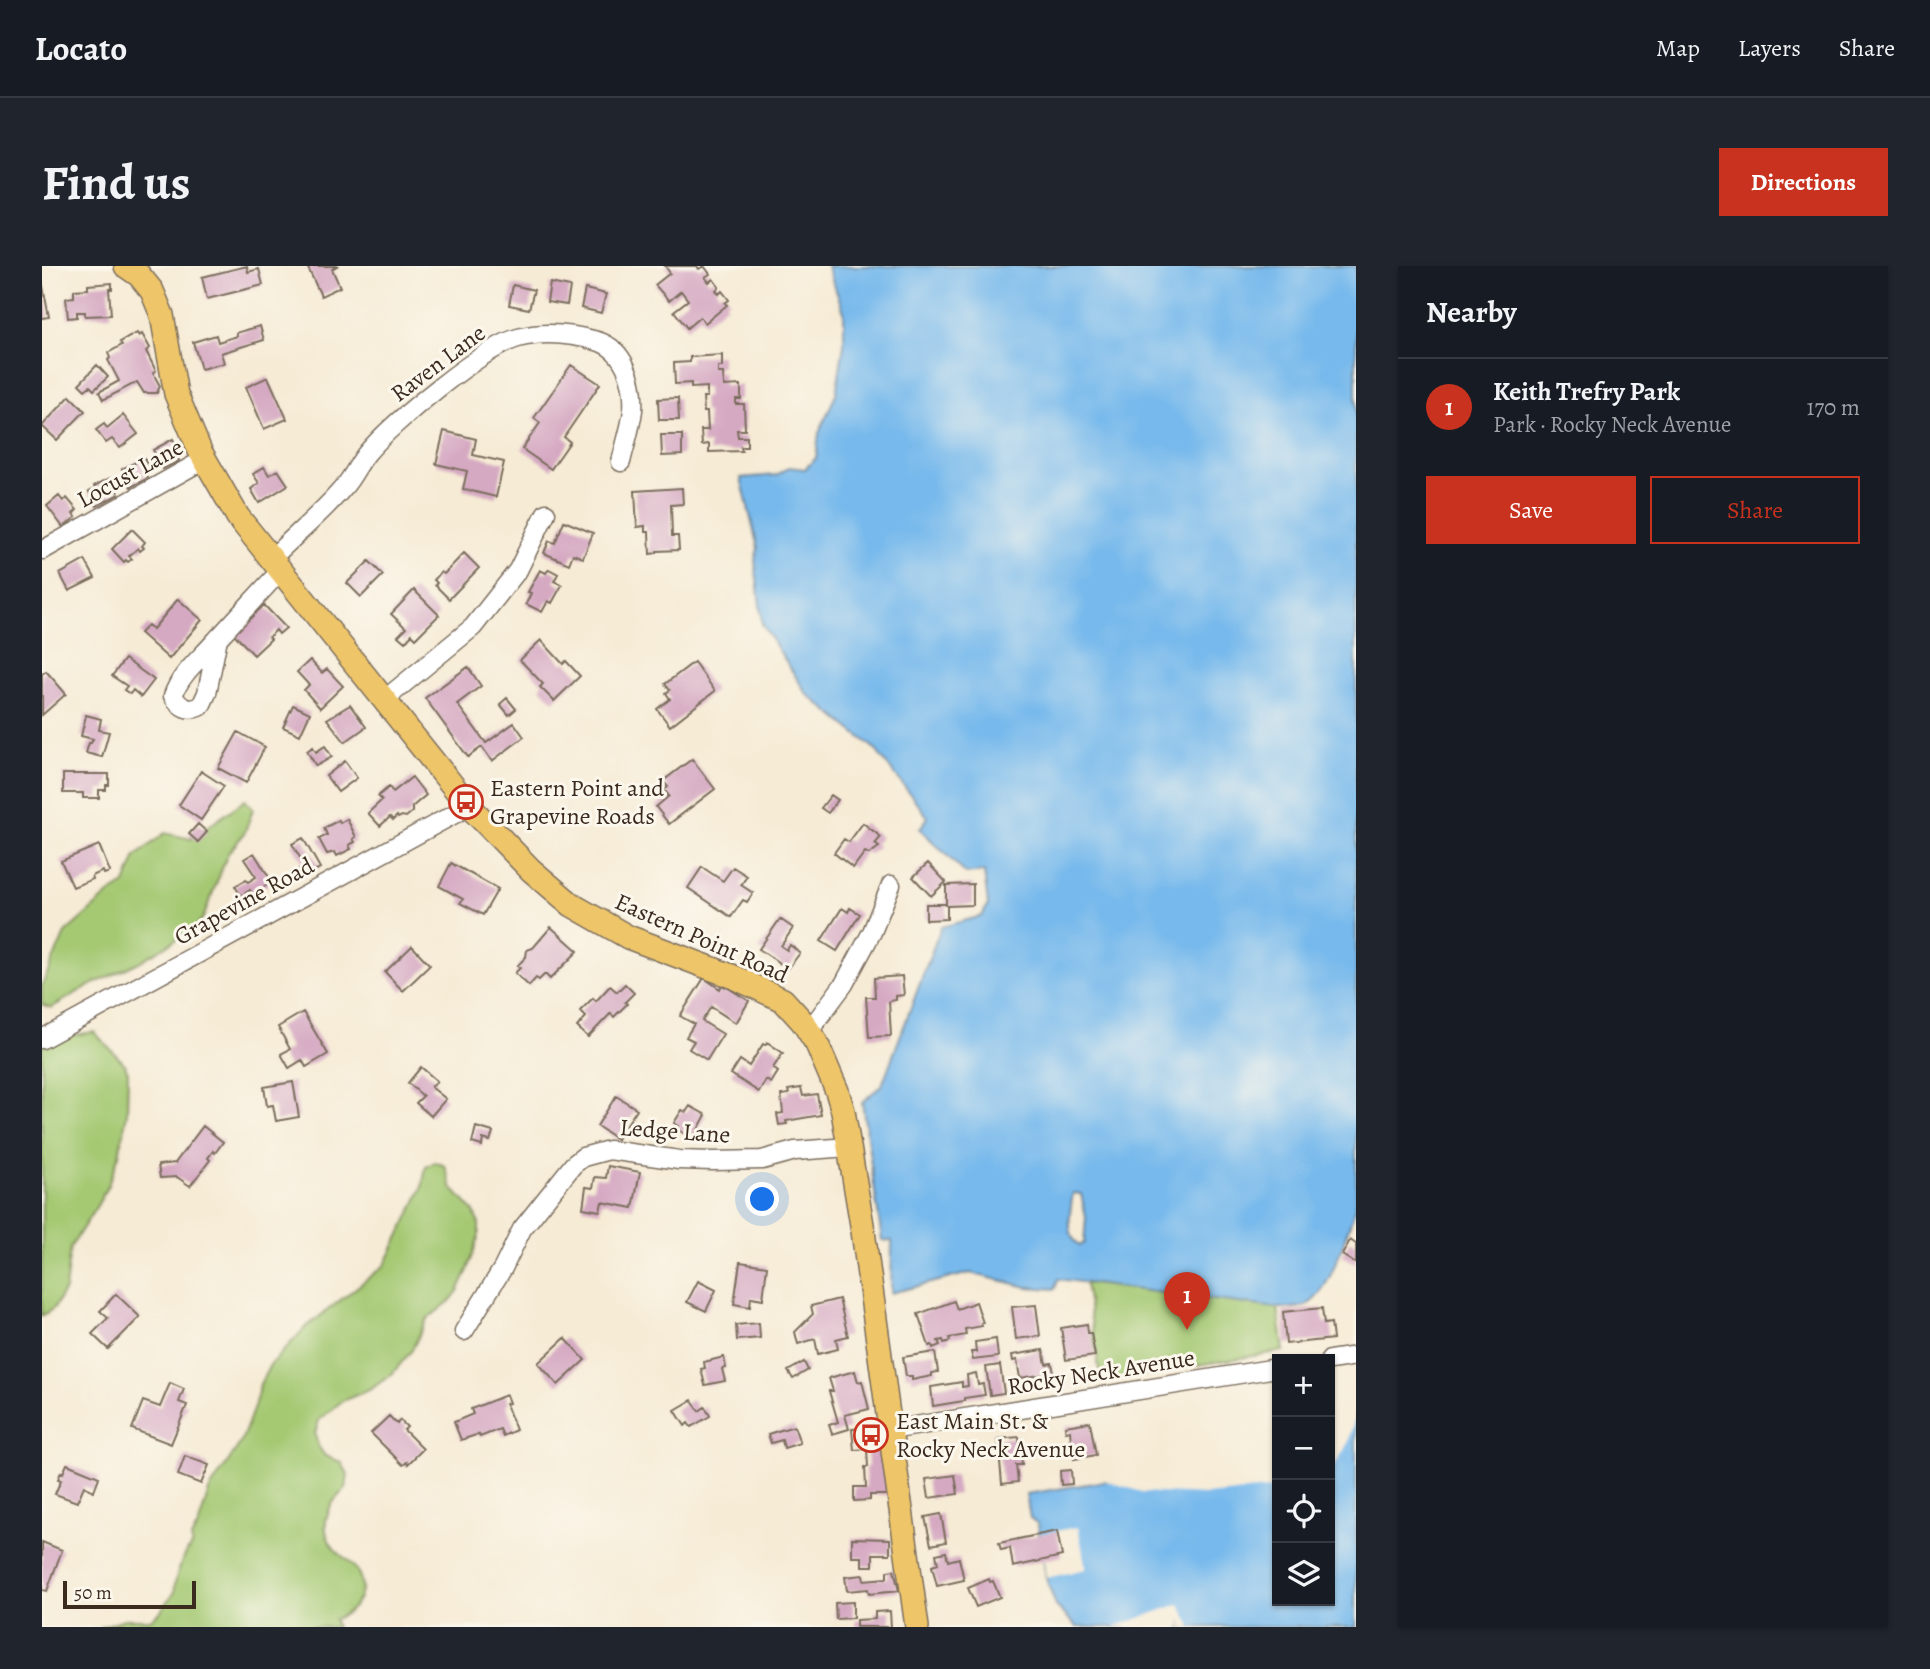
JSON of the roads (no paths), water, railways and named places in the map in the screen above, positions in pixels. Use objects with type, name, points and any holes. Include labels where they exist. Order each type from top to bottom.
[{"type":"main road","name":"Eastern Point Road","points":[[134,268],[152,291],[162,315],[176,394],[205,459],[238,517],[469,806],[531,870],[572,905],[628,937],[734,977],[783,1000],[809,1031],[837,1091],[849,1147],[917,1627]]},
{"type":"street","name":"Raven Lane","points":[[218,638],[276,564],[344,488],[368,453],[410,413],[495,347],[519,338],[550,334],[576,335],[604,343],[620,357],[630,375],[633,410],[621,462]]},
{"type":"street","name":"Locust Lane","points":[[43,550],[205,459]]},
{"type":"street","points":[[384,700],[473,626],[518,570],[547,513]]},
{"type":"street","name":"Grapevine Road","points":[[42,1039],[469,806]]},
{"type":"street","points":[[809,1031],[844,984],[872,932],[891,885]]},
{"type":"street","name":"Ledge Lane","points":[[464,1331],[503,1268],[522,1229],[573,1165],[583,1157],[609,1150],[679,1160],[762,1160],[795,1151],[849,1147]]},
{"type":"street","points":[[1335,1359],[1356,1356]]},
{"type":"street","name":"Rocky Neck Avenue","points":[[890,1430],[1272,1369]]},
{"type":"water","points":[[827,266],[1356,266],[1356,1207],[1322,1291],[1304,1306],[1271,1307],[1058,1279],[1055,1289],[1027,1287],[970,1273],[891,1293],[892,1241],[882,1240],[862,1102],[882,1085],[941,927],[982,916],[988,905],[984,872],[966,874],[920,829],[928,817],[875,749],[807,694],[762,624],[755,560],[758,548],[741,478],[777,475],[789,467],[805,469],[816,458],[819,433],[836,394],[844,345],[844,312]],"holes":[[[1073,1193],[1081,1194],[1086,1217],[1084,1243],[1079,1246],[1070,1229],[1070,1215]]]},
{"type":"water","points":[[1356,1369],[1356,1627],[1181,1627],[1184,1624],[1178,1610],[1125,1627],[1077,1627],[1056,1606],[1046,1578],[1038,1524],[1030,1518],[1026,1494],[1106,1481],[1154,1479],[1272,1464],[1272,1606],[1335,1606],[1335,1424]]},
{"type":"place","name":"Eastern Point and Grapevine Roads","points":[[466,802]]},
{"type":"place","name":"Keith Trefry Park","points":[[1187,1330]]},
{"type":"place","name":"East Main St. & Rocky Neck Avenue","points":[[871,1435]]}]
